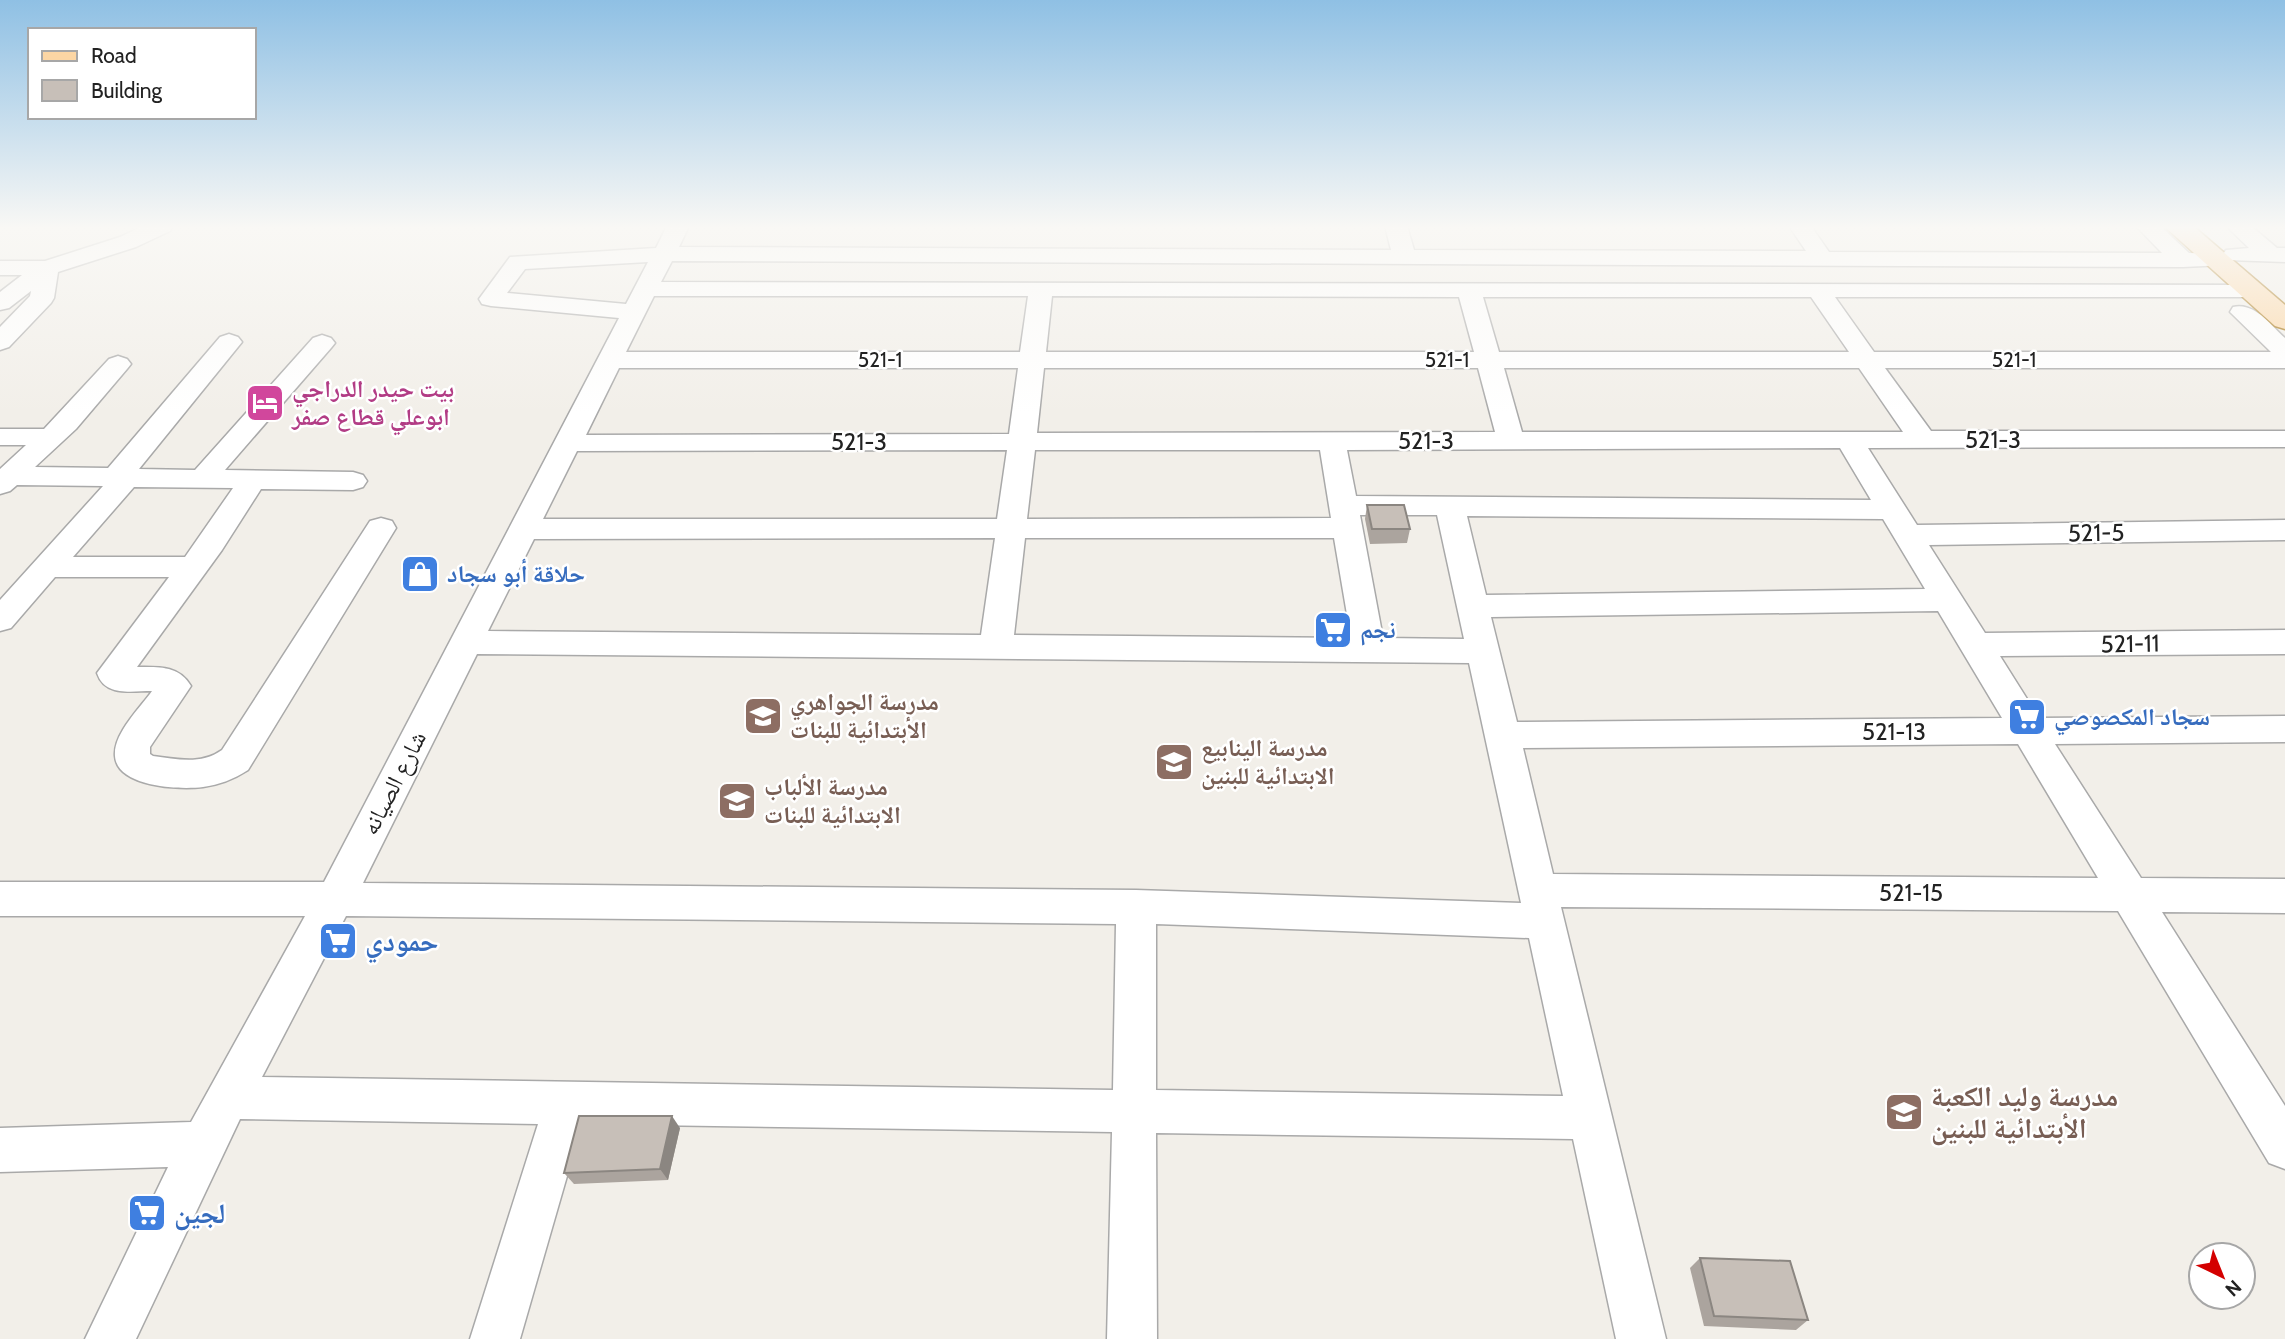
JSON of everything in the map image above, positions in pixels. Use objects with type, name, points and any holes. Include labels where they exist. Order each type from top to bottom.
[{"type":"main road","points":[[2270,288],[2285,320]]},
{"type":"street","points":[[0,303],[19,288]]},
{"type":"street","points":[[0,342],[43,298],[44,288]]},
{"type":"street","points":[[499,288],[491,299],[640,301],[1041,289],[1893,288]]},
{"type":"street","name":"شارع الصيانه","points":[[110,1339],[203,1144],[335,899],[646,288]]},
{"type":"street","points":[[2269,288],[2285,352]]},
{"type":"street","points":[[996,647],[1041,289]]},
{"type":"street","points":[[1469,289],[1511,441]]},
{"type":"street","points":[[1818,290],[1923,440]]},
{"type":"street","points":[[0,620],[120,479],[229,342]]},
{"type":"street","points":[[202,480],[240,431],[280,393],[322,344]]},
{"type":"street","name":"521-1","points":[[610,360],[2285,360]]},
{"type":"street","points":[[4,481],[50,437],[118,364]]},
{"type":"street","points":[[0,437],[50,437]]},
{"type":"street","name":"521-3","points":[[567,443],[2285,439]]},
{"type":"street","points":[[1849,440],[2130,895],[2271,1100],[2285,1147]]},
{"type":"street","points":[[1332,441],[1369,650]]},
{"type":"street","points":[[4,481],[353,481]]},
{"type":"street","points":[[252,481],[114,673],[120,680],[164,679],[174,685],[133,746],[132,758],[143,769],[211,774],[235,760],[381,528]]},
{"type":"street","points":[[523,529],[1011,528],[1345,517],[1450,508],[1900,523]]},
{"type":"street","points":[[1450,508],[1641,1339]]},
{"type":"street","name":"521-5","points":[[1900,523],[2285,530]]},
{"type":"street","points":[[47,567],[191,567]]},
{"type":"street","points":[[1473,606],[1948,600]]},
{"type":"street","points":[[466,642],[1483,651]]},
{"type":"street","name":"521-11","points":[[1976,645],[2285,642]]},
{"type":"street","name":"521-13","points":[[1502,735],[2285,729]]},
{"type":"street","name":"521-15","points":[[0,899],[1541,906],[2130,895],[2285,896]]},
{"type":"street","points":[[1132,1339],[1136,906]]},
{"type":"street","points":[[228,1098],[1590,1118]]},
{"type":"street","points":[[495,1339],[566,1103]]},
{"type":"street","points":[[0,1150],[203,1144]]},
{"type":"building","points":[[1367,505],[1404,505],[1410,529],[1372,529]]},
{"type":"building","points":[[579,1116],[672,1116],[660,1169],[564,1173]]},
{"type":"building","points":[[1700,1258],[1790,1261],[1808,1320],[1714,1316]]},
{"type":"place","name":"بيت حيدر الدراجي ابوعلي قطاع صفر","points":[[265,403]]},
{"type":"place","name":"حلاقة أبو سجاد","points":[[420,574]]},
{"type":"place","name":"نجم","points":[[1333,630]]},
{"type":"place","name":"مدرسة الجواهري الأبتدائية للبنات","points":[[763,716]]},
{"type":"place","name":"سجاد المكصوصي","points":[[2027,717]]},
{"type":"place","name":"مدرسة الينابيع الابتدائية للبنين","points":[[1174,762]]},
{"type":"place","name":"مدرسة الألباب الابتدائية للبنات","points":[[737,801]]},
{"type":"place","name":"حمودي","points":[[338,941]]},
{"type":"place","name":"مدرسة وليد الكعبة الأبتدائية للبنين","points":[[1904,1112]]},
{"type":"place","name":"لجين","points":[[147,1213]]}]
